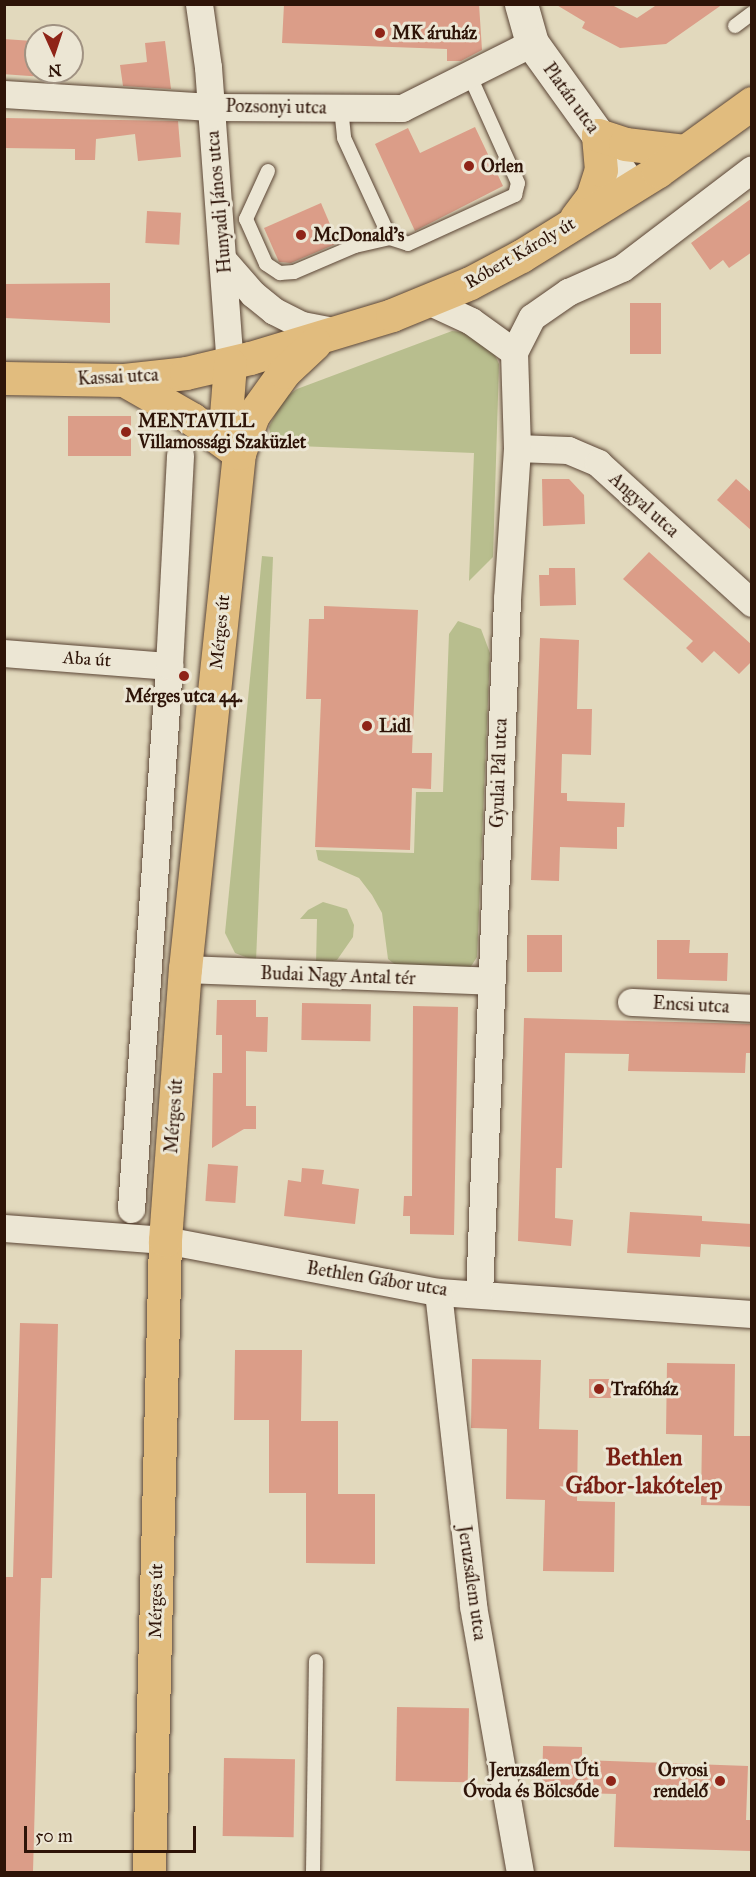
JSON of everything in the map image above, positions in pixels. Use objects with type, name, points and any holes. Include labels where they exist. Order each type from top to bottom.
[{"type":"main road","name":"Róbert Károly út","points":[[230,364],[328,336],[428,301],[521,256],[634,186],[752,103]]},
{"type":"main road","points":[[574,222],[592,197],[601,170],[598,135],[625,144],[685,151]]},
{"type":"main road","points":[[124,380],[192,419],[239,453],[253,415],[284,372],[328,336]]},
{"type":"main road","name":"Kassai utca","points":[[4,378],[124,380],[230,364]]},
{"type":"main road","name":"Mérges út","points":[[149,1872],[165,1240],[185,969],[239,453],[226,415],[230,364]]},
{"type":"street","name":"Hunyadi János utca","points":[[199,4],[211,107],[230,364]]},
{"type":"street","name":"Platán utca","points":[[521,4],[532,43],[634,186]]},
{"type":"street","name":"Pozsonyi utca","points":[[4,94],[211,107],[402,108],[532,43]]},
{"type":"street","points":[[428,301],[471,321],[514,352],[532,317],[568,292],[622,268],[752,168]]},
{"type":"street","points":[[224,261],[253,294],[274,311],[328,336]]},
{"type":"street","name":"Gyulai Pál utca","points":[[479,1294],[491,981],[517,448],[514,352]]},
{"type":"street","name":"Angyal utca","points":[[517,448],[568,450],[598,463],[752,603]]},
{"type":"street","name":"Mérges út","points":[[131,1209],[170,666],[180,454]]},
{"type":"street","name":"Aba út","points":[[4,653],[170,666]]},
{"type":"street","name":"Budai Nagy Antal tér","points":[[185,969],[491,981]]},
{"type":"street","name":"Encsi utca","points":[[631,1002],[752,1008]]},
{"type":"street","name":"Bethlen Gábor utca","points":[[4,1228],[165,1240],[438,1292],[752,1314]]},
{"type":"street","name":"Jeruzsálem utca","points":[[438,1292],[472,1606],[519,1872]]},
{"type":"lane","points":[[735,26],[752,13]]},
{"type":"lane","points":[[268,171],[246,219],[266,264],[280,273],[294,272],[354,246],[390,238],[408,244],[515,195],[518,183],[469,75]]},
{"type":"lane","points":[[341,108],[344,138],[390,238]]},
{"type":"lane","points":[[313,1872],[316,1661]]},
{"type":"green space","points":[[452,331],[471,333],[490,344],[499,364],[493,557],[469,581],[474,453],[272,445],[269,427],[283,399],[297,389]]},
{"type":"green space","points":[[262,556],[273,557],[256,961],[235,953],[225,933]]},
{"type":"green space","points":[[458,621],[481,629],[490,653],[477,957],[470,968],[401,969],[388,959],[382,913],[372,895],[359,878],[318,860],[316,850],[414,853],[416,792],[443,792],[449,634]]},
{"type":"green space","points":[[323,902],[347,909],[354,925],[353,937],[337,960],[316,965],[317,919],[300,919],[308,910]]},
{"type":"building","name":"MK áruház","points":[[284,4],[479,4],[482,50],[461,61],[447,61],[447,49],[282,43]]},
{"type":"building","points":[[555,4],[610,4],[637,18],[658,4],[723,4],[666,44],[620,48],[582,28],[585,22]]},
{"type":"building","points":[[4,39],[24,40],[24,75],[4,74]]},
{"type":"building","points":[[165,41],[171,89],[123,86],[120,65],[147,62],[145,43]]},
{"type":"building","points":[[4,118],[178,121],[181,157],[138,161],[135,134],[96,139],[95,160],[75,160],[75,149],[4,148]]},
{"type":"building","points":[[475,127],[503,186],[415,231],[375,144],[408,128],[420,153]]},
{"type":"building","points":[[752,198],[752,252],[729,268],[723,260],[710,270],[691,243]]},
{"type":"building","name":"McDonald's","points":[[321,203],[338,243],[291,263],[279,262],[264,228]]},
{"type":"building","points":[[147,211],[181,213],[179,245],[145,243]]},
{"type":"building","points":[[110,283],[110,323],[5,318],[6,284]]},
{"type":"building","points":[[630,303],[661,303],[661,354],[630,354]]},
{"type":"building","points":[[68,416],[131,416],[131,456],[68,456]]},
{"type":"building","points":[[542,479],[569,479],[584,495],[585,524],[543,526]]},
{"type":"building","points":[[736,479],[752,493],[752,531],[717,500]]},
{"type":"building","points":[[649,552],[752,645],[752,661],[739,674],[714,651],[702,663],[686,648],[693,641],[623,579]]},
{"type":"building","points":[[549,568],[575,568],[576,605],[540,606],[539,575],[549,575]]},
{"type":"building","name":"Lidl","points":[[324,606],[418,610],[412,753],[432,753],[431,789],[412,788],[410,850],[315,847],[321,699],[306,699],[309,619],[324,619]]},
{"type":"building","points":[[540,638],[579,640],[577,709],[592,709],[591,755],[562,754],[561,793],[567,793],[567,801],[625,803],[624,827],[617,827],[617,849],[560,847],[559,881],[531,880]]},
{"type":"building","points":[[527,935],[562,935],[562,972],[527,972]]},
{"type":"building","points":[[657,940],[690,940],[689,953],[728,953],[727,981],[657,979]]},
{"type":"building","points":[[217,1000],[256,1000],[256,1017],[268,1017],[267,1052],[246,1051],[246,1106],[256,1106],[256,1129],[244,1129],[212,1148],[213,1073],[222,1073],[222,1035],[216,1035]]},
{"type":"building","points":[[302,1003],[371,1004],[370,1041],[301,1040]]},
{"type":"building","points":[[413,1006],[458,1007],[454,1235],[410,1234],[410,1216],[403,1216],[404,1196],[412,1196]]},
{"type":"building","points":[[524,1018],[752,1024],[752,1053],[746,1053],[745,1073],[628,1071],[629,1054],[565,1053],[562,1168],[556,1168],[555,1218],[573,1220],[571,1246],[518,1241]]},
{"type":"building","points":[[208,1164],[238,1166],[235,1203],[205,1201]]},
{"type":"building","points":[[302,1168],[324,1170],[322,1184],[359,1189],[355,1224],[284,1216],[288,1180],[301,1182]]},
{"type":"building","points":[[630,1212],[702,1216],[702,1221],[752,1224],[752,1247],[701,1244],[700,1257],[627,1253]]},
{"type":"building","points":[[20,1323],[58,1324],[52,1578],[41,1578],[33,1872],[4,1872],[4,1577],[13,1577]]},
{"type":"building","points":[[235,1350],[302,1350],[301,1421],[338,1421],[338,1494],[375,1494],[375,1564],[306,1563],[306,1493],[269,1493],[269,1420],[234,1420]]},
{"type":"building","points":[[472,1359],[541,1360],[539,1429],[578,1430],[577,1501],[615,1502],[614,1572],[543,1571],[545,1500],[506,1499],[507,1429],[471,1428]]},
{"type":"building","points":[[667,1363],[735,1364],[734,1436],[752,1436],[752,1506],[701,1505],[702,1435],[666,1434]]},
{"type":"building","name":"Trafóház","points":[[589,1379],[611,1379],[611,1398],[589,1398]]},
{"type":"building","points":[[397,1707],[469,1708],[468,1782],[396,1781]]},
{"type":"building","points":[[543,1746],[582,1747],[582,1760],[748,1766],[746,1820],[751,1820],[750,1851],[614,1847],[616,1794],[542,1792]]},
{"type":"building","points":[[224,1758],[295,1759],[294,1837],[223,1836]]},
{"type":"place","name":"MK áruház","points":[[380,33]]},
{"type":"place","name":"Orlen","points":[[469,166]]},
{"type":"place","name":"McDonald's","points":[[301,235]]},
{"type":"place","name":"MENTAVILL Villamossági Szaküzlet","points":[[126,432]]},
{"type":"place","name":"Mérges utca 44.","points":[[184,676]]},
{"type":"place","name":"Lidl","points":[[367,726]]},
{"type":"place","name":"Trafóház","points":[[599,1389]]},
{"type":"place","name":"Jeruzsálem Úti Óvoda és Bölcsőde","points":[[611,1781]]},
{"type":"place","name":"Orvosi rendelő","points":[[720,1781]]},
{"type":"district","name":"Bethlen Gábor-lakótelep","points":[[644,1472]]}]
